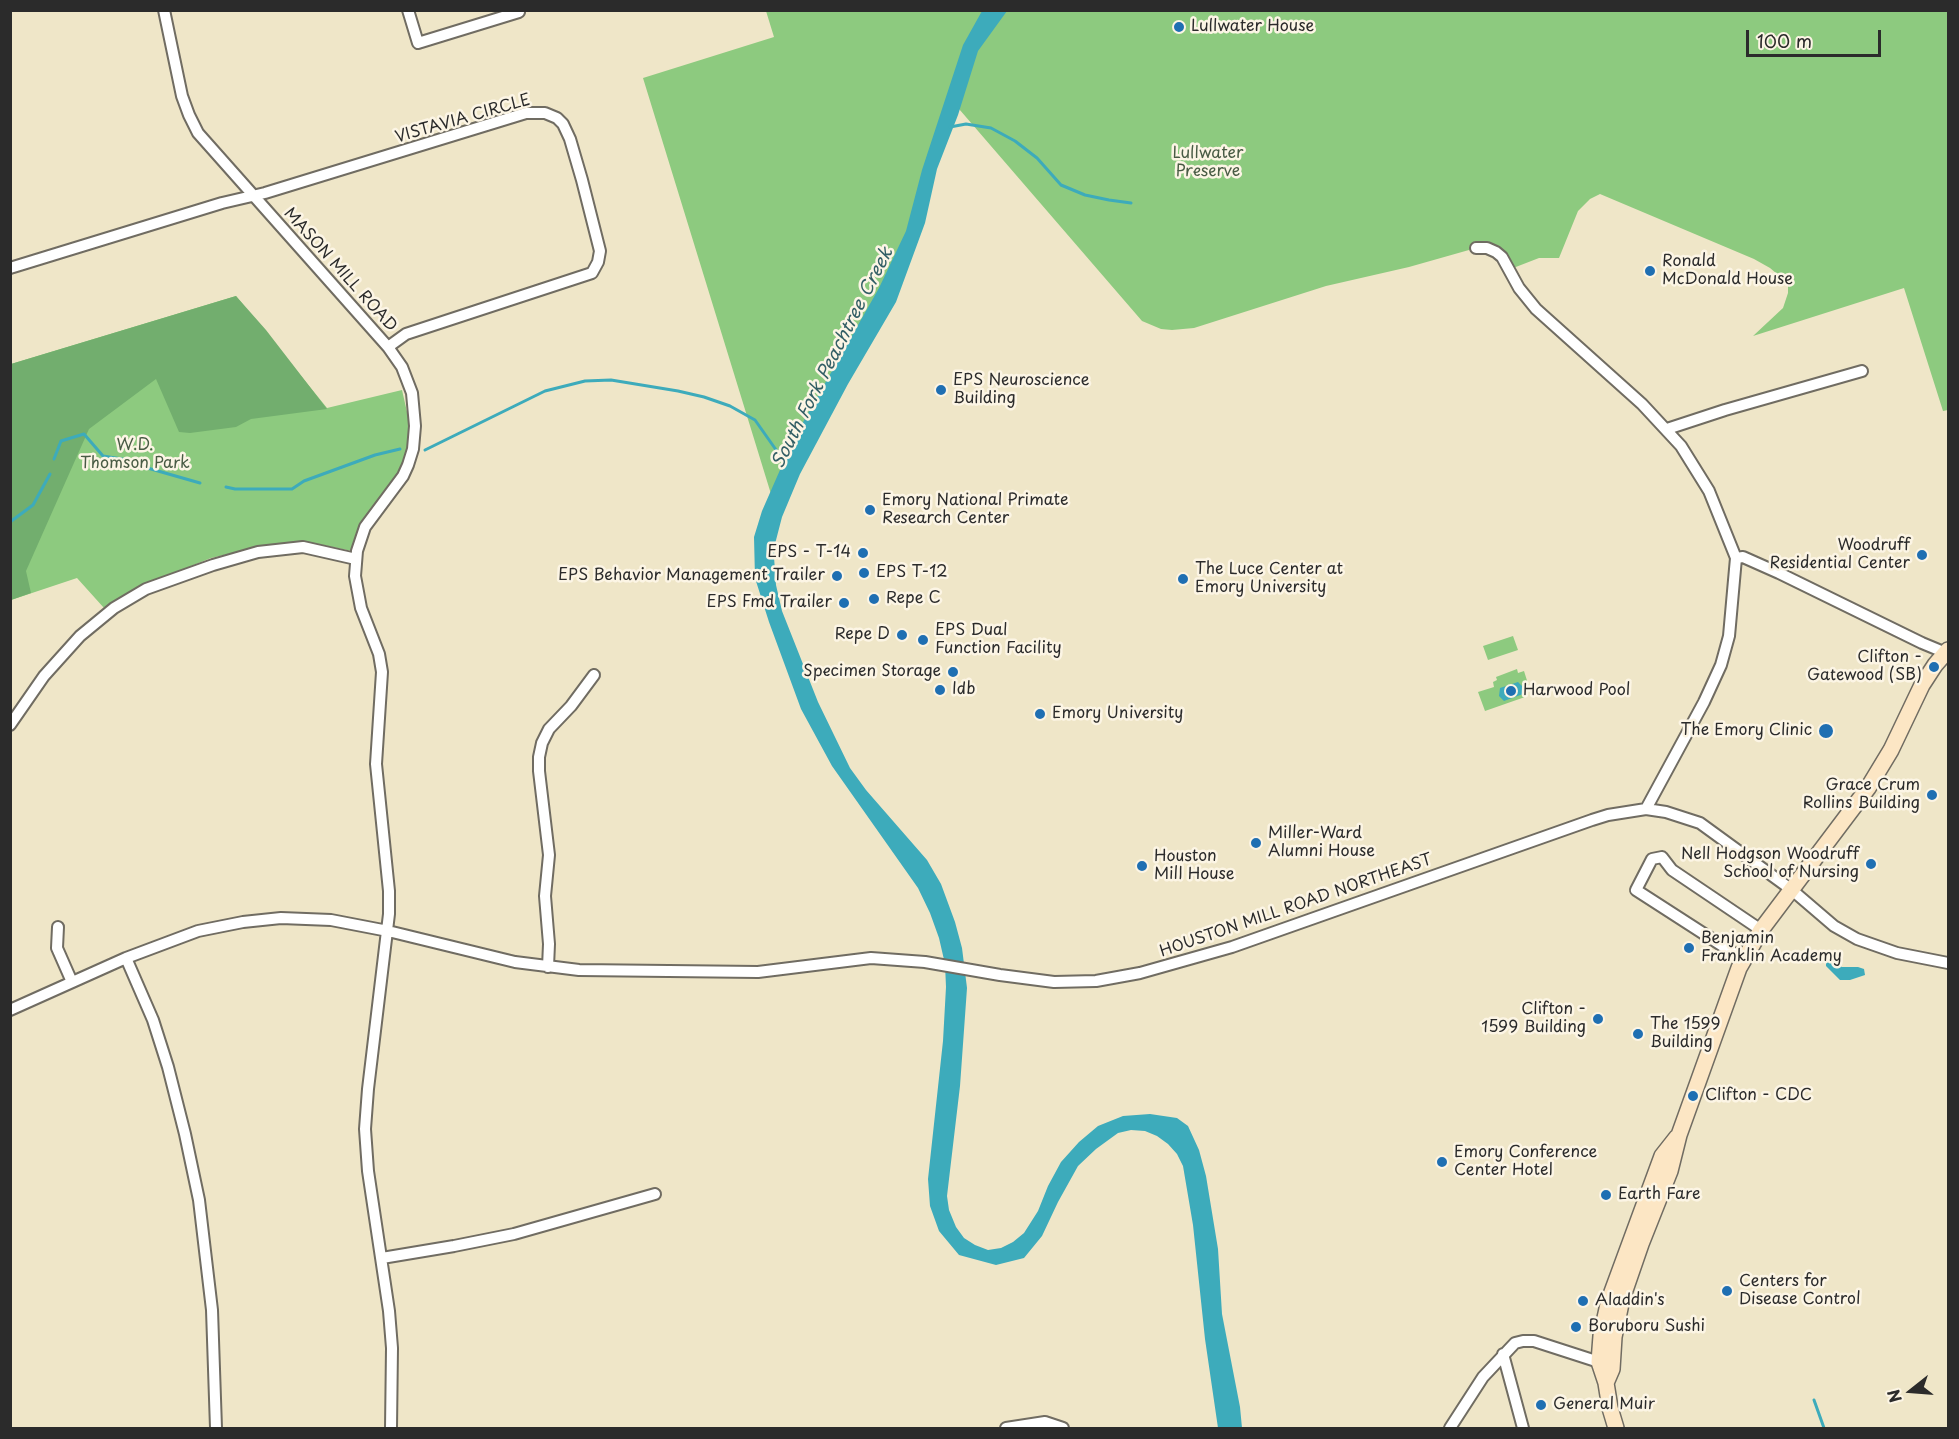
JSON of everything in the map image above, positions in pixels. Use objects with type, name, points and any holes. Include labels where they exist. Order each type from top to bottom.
[{"type":"main road","points":[[1606,1383],[1612,1369],[1614,1337],[1622,1299],[1641,1244],[1671,1171],[1678,1135],[1743,959],[1761,930],[1868,788],[1891,750],[1922,685],[1935,664],[1947,651]]},
{"type":"main road","points":[[1616,1428],[1599,1362],[1606,1309],[1662,1156],[1678,1135]]},
{"type":"street","name":"MASON MILL ROAD","points":[[164,10],[182,96],[198,133],[388,347],[402,367],[412,393],[415,426],[413,449],[403,476],[365,527],[359,542],[355,576],[358,596],[379,654],[382,672],[376,764],[389,891],[388,931],[365,1129],[368,1171],[389,1311],[392,1348],[391,1428]]},
{"type":"street","points":[[408,10],[418,43],[519,12]]},
{"type":"street","name":"VISTAVIA CIRCLE","points":[[10,268],[526,113],[545,112],[557,118],[563,124],[570,139],[600,251],[598,262],[592,273],[406,334],[388,347]]},
{"type":"street","points":[[1476,248],[1487,248],[1502,257],[1519,288],[1536,309],[1667,429],[1687,454],[1706,484],[1736,558],[1729,636],[1721,665],[1704,702],[1646,809]]},
{"type":"street","points":[[1667,429],[1862,371]]},
{"type":"street","points":[[10,725],[44,676],[80,636],[114,608],[146,589],[258,552],[303,547],[356,559]]},
{"type":"street","points":[[1736,558],[1743,557],[1922,644],[1947,651]]},
{"type":"street","points":[[548,967],[549,944],[545,890],[549,855],[538,771],[539,757],[542,743],[549,729],[571,706],[594,675]]},
{"type":"street","name":"HOUSTON MILL ROAD NORTHEAST","points":[[10,1010],[126,958],[198,931],[263,919],[316,919],[388,931],[515,962],[579,970],[758,972],[871,958],[925,962],[1054,982],[1083,982],[1140,973],[1238,945],[1592,820],[1646,809],[1666,812],[1700,823],[1792,890],[1834,926],[1857,939],[1897,953],[1948,963]]},
{"type":"street","points":[[1743,959],[1636,890],[1652,859],[1662,857],[1672,870],[1761,930]]},
{"type":"street","points":[[58,927],[57,948],[72,982]]},
{"type":"street","points":[[126,958],[153,1020],[168,1067],[199,1200],[212,1310],[216,1428]]},
{"type":"street","points":[[381,1258],[514,1234],[655,1194]]},
{"type":"street","points":[[1450,1428],[1483,1377],[1515,1343],[1534,1341],[1599,1362]]},
{"type":"street","points":[[1503,1354],[1522,1428]]},
{"type":"street","points":[[1006,1428],[1045,1422],[1063,1428]]},
{"type":"green space","name":"Lullwater Preserve","points":[[766,11],[1948,11],[1948,410],[1943,411],[1904,288],[1753,336],[1783,308],[1788,285],[1783,279],[1754,259],[1600,194],[1590,199],[1578,211],[1559,258],[1539,258],[1508,270],[1502,257],[1476,248],[1409,267],[1326,286],[1194,328],[1161,329],[1142,321],[953,102],[909,239],[775,507],[643,78],[774,37]]},
{"type":"green space","name":"W.D. Thomson Park","points":[[236,296],[327,408],[402,390],[410,425],[408,452],[398,474],[361,525],[352,551],[303,541],[258,547],[211,558],[146,584],[104,608],[77,578],[11,600],[11,364]]},
{"type":"green space","points":[[236,296],[266,330],[327,409],[251,419],[236,427],[190,433],[179,432],[156,379],[89,429],[26,571],[31,593],[11,600],[11,364]]},
{"type":"green space","points":[[1513,636],[1518,650],[1488,660],[1483,646]]},
{"type":"green space","points":[[1517,669],[1518,673],[1524,671],[1530,690],[1526,691],[1525,697],[1485,711],[1478,692],[1494,687],[1493,682],[1497,680],[1496,677]]},
{"type":"water","points":[[982,11],[1007,11],[978,51],[958,115],[937,169],[925,223],[896,302],[848,384],[800,474],[782,517],[775,544],[776,585],[782,611],[818,702],[850,768],[866,790],[927,860],[941,884],[955,922],[962,948],[967,988],[960,1086],[947,1196],[949,1210],[956,1227],[964,1238],[975,1245],[988,1250],[1001,1248],[1024,1233],[1038,1211],[1061,1162],[1098,1126],[1123,1116],[1150,1114],[1177,1118],[1188,1126],[1199,1150],[1206,1176],[1218,1249],[1222,1314],[1242,1428],[1218,1428],[1205,1339],[1193,1225],[1183,1166],[1177,1154],[1157,1136],[1145,1131],[1131,1130],[1118,1133],[1096,1149],[1078,1166],[1042,1236],[1024,1258],[996,1265],[959,1255],[939,1231],[930,1206],[928,1179],[943,1041],[946,987],[945,964],[939,938],[918,888],[832,766],[801,709],[755,578],[754,537],[762,511],[794,438],[879,288],[906,231],[922,170],[963,45]]},
{"type":"water","name":"Harwood Pool","points":[[1518,682],[1523,687],[1523,694],[1504,701],[1499,696],[1500,688]]},
{"type":"water","points":[[1831,961],[1842,967],[1864,969],[1865,975],[1850,980],[1840,980],[1826,966],[1826,962]]},
{"type":"waterway","points":[[950,127],[966,124],[991,128],[1015,141],[1037,158],[1061,185],[1085,195],[1131,203]]},
{"type":"waterway","name":"South Fork Peachtree Creek","points":[[425,450],[545,391],[585,381],[611,380],[678,391],[730,406],[755,420],[786,464]]},
{"type":"waterway","points":[[54,459],[61,441],[84,434],[103,456],[128,460],[200,483]]},
{"type":"waterway","points":[[226,487],[292,489],[304,481],[375,455],[400,449]]},
{"type":"waterway","points":[[10,522],[33,505],[50,474]]},
{"type":"waterway","points":[[1814,1400],[1824,1428]]},
{"type":"place","name":"Lullwater House","points":[[1179,27]]},
{"type":"place","name":"Ronald McDonald House","points":[[1650,271]]},
{"type":"place","name":"EPS Neuroscience Building","points":[[941,390]]},
{"type":"place","name":"Emory National Primate Research Center","points":[[870,510]]},
{"type":"place","name":"EPS - T-14","points":[[863,553]]},
{"type":"place","name":"Woodruff Residential Center","points":[[1922,555]]},
{"type":"place","name":"EPS T-12","points":[[864,573]]},
{"type":"place","name":"EPS Behavior Management Trailer","points":[[837,576]]},
{"type":"place","name":"The Luce Center at Emory University","points":[[1183,579]]},
{"type":"place","name":"Repe C","points":[[874,599]]},
{"type":"place","name":"EPS Fmd Trailer","points":[[844,603]]},
{"type":"place","name":"Repe D","points":[[902,635]]},
{"type":"place","name":"EPS Dual Function Facility","points":[[923,640]]},
{"type":"place","name":"Clifton - Gatewood (SB)","points":[[1934,667]]},
{"type":"place","name":"Specimen Storage","points":[[953,672]]},
{"type":"place","name":"Idb","points":[[940,690]]},
{"type":"place","name":"Harwood Pool","points":[[1511,691]]},
{"type":"place","name":"Emory University","points":[[1040,714]]},
{"type":"place","name":"The Emory Clinic","points":[[1826,731]]},
{"type":"place","name":"Grace Crum Rollins Building","points":[[1932,795]]},
{"type":"place","name":"Miller-Ward Alumni House","points":[[1256,843]]},
{"type":"place","name":"Nell Hodgson Woodruff School of Nursing","points":[[1871,864]]},
{"type":"place","name":"Houston Mill House","points":[[1142,866]]},
{"type":"place","name":"Benjamin Franklin Academy","points":[[1689,948]]},
{"type":"place","name":"Clifton - 1599 Building","points":[[1598,1019]]},
{"type":"place","name":"The 1599 Building","points":[[1638,1034]]},
{"type":"place","name":"Clifton - CDC","points":[[1693,1096]]},
{"type":"place","name":"Emory Conference Center Hotel","points":[[1442,1162]]},
{"type":"place","name":"Earth Fare","points":[[1606,1195]]},
{"type":"place","name":"Centers for Disease Control","points":[[1727,1291]]},
{"type":"place","name":"Aladdin's","points":[[1583,1301]]},
{"type":"place","name":"Boruboru Sushi","points":[[1576,1327]]},
{"type":"place","name":"General Muir","points":[[1541,1405]]}]
